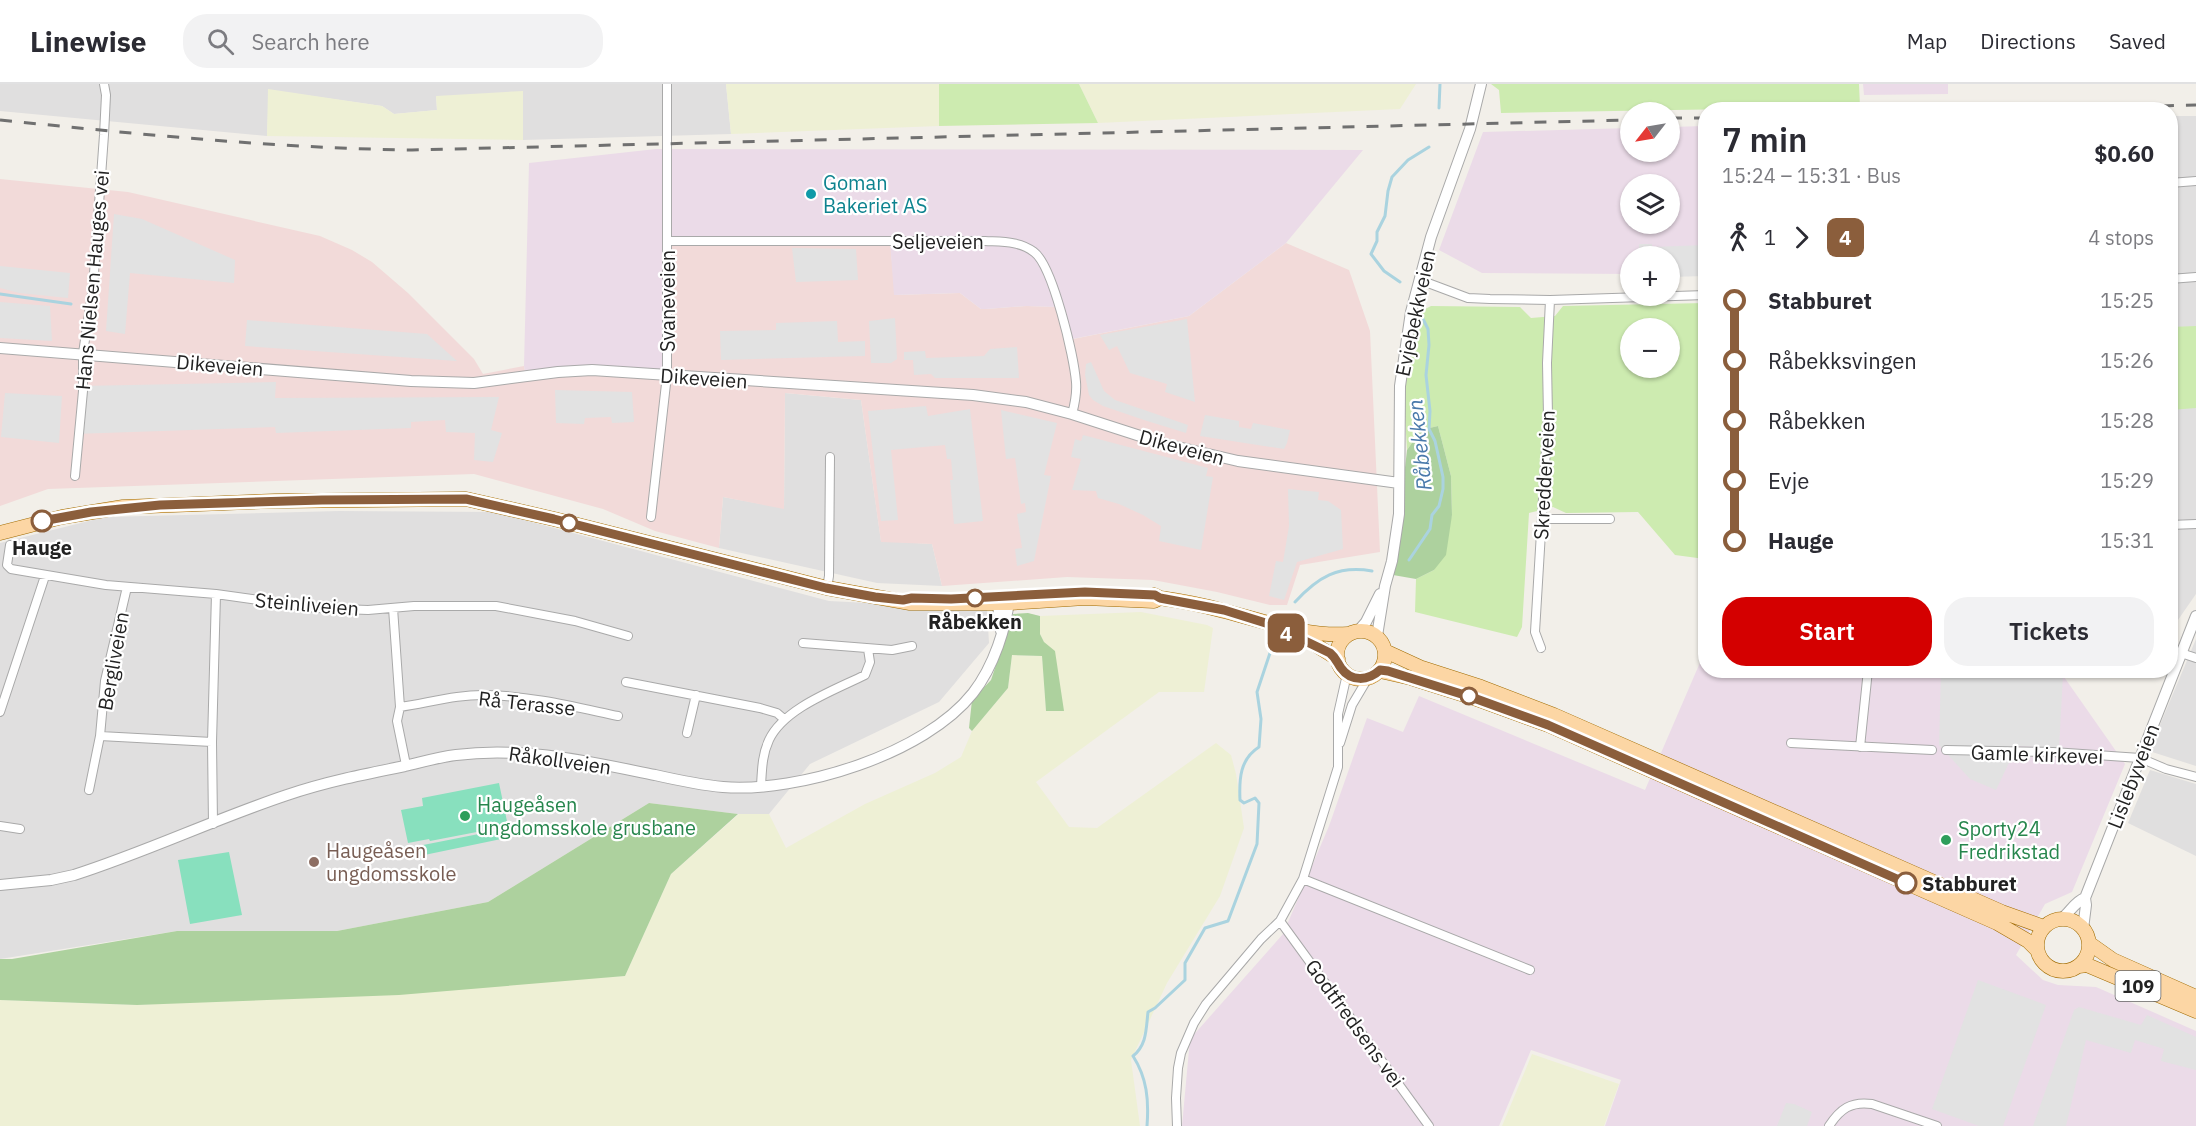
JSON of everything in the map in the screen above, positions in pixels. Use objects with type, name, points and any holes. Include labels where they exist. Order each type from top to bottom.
[{"type":"main road","points":[[0,533],[62,517],[142,506],[275,501],[466,499],[826,588],[903,600],[912,598],[1004,599],[1119,593],[1155,595],[1160,598],[1224,610],[1272,625],[1330,636],[1368,631],[1383,643],[1385,651],[1385,661],[1374,674]]},
{"type":"main road","points":[[1272,625],[1309,641],[1338,659]]},
{"type":"main road","points":[[1347,674],[1341,668],[1338,650],[1341,641],[1353,632]]},
{"type":"main road","points":[[1385,651],[1422,668],[1481,687],[1554,715],[2002,912],[2044,927]]},
{"type":"main road","name":"109","points":[[1347,674],[1358,679],[1374,674],[1403,676],[1471,697],[1548,725],[1997,923],[2028,942],[2049,967],[2058,971],[2087,965],[2196,1011]]},
{"type":"main road","points":[[2037,950],[2038,937],[2044,927],[2061,919],[2073,921],[2083,929],[2089,943],[2088,954],[2079,966]]},
{"type":"main road","name":"109","points":[[2089,943],[2113,960],[2196,997]]},
{"type":"street","name":"Hans Nielsen Hauges vei","points":[[75,476],[83,391],[83,353],[93,287],[104,135],[106,95],[104,84]]},
{"type":"street","name":"Svaneveien","points":[[651,517],[667,375],[667,84]]},
{"type":"street","name":"Evjebekkveien","points":[[1377,636],[1399,514],[1400,386],[1411,312],[1431,237],[1470,129],[1481,84]]},
{"type":"street","points":[[2178,182],[2196,181]]},
{"type":"street","name":"Seljeveien","points":[[668,241],[974,241],[1010,242],[1024,245],[1041,258],[1047,269],[1062,319],[1076,381],[1076,402],[1072,414]]},
{"type":"street","points":[[2178,278],[2196,277]]},
{"type":"street","points":[[1419,280],[1468,298],[1550,300],[1698,295]]},
{"type":"street","name":"Skredderveien","points":[[1541,648],[1535,632],[1548,416],[1547,363],[1550,300]]},
{"type":"street","name":"Dikeveien","points":[[0,348],[411,381],[474,383],[592,370],[973,395],[1026,402],[1072,414],[1165,444],[1238,461],[1399,483]]},
{"type":"street","points":[[826,588],[829,576],[830,457]]},
{"type":"street","points":[[1543,519],[1610,519]]},
{"type":"street","points":[[2178,525],[2196,524]]},
{"type":"street","name":"Steinliveien","points":[[10,545],[6,559],[11,569],[45,576],[127,587],[216,594],[316,608],[368,610],[414,606],[496,606],[575,621],[628,636]]},
{"type":"street","points":[[0,712],[45,576]]},
{"type":"street","name":"Evjebekkveien","points":[[1353,632],[1366,622],[1385,586]]},
{"type":"street","name":"Bergliveien","points":[[90,790],[100,736],[105,681],[127,587]]},
{"type":"street","points":[[213,824],[212,742],[216,594]]},
{"type":"street","name":"Råkollveien","points":[[0,885],[51,880],[74,875],[287,795],[343,779],[456,755],[522,752],[583,760],[721,787],[761,786],[816,777],[858,765],[913,741],[956,711],[973,693],[994,657],[1001,631],[1004,599]]},
{"type":"street","points":[[393,608],[400,707],[397,721],[406,765]]},
{"type":"street","name":"Lislebyveien","points":[[2178,660],[2196,616]]},
{"type":"street","points":[[803,643],[892,650],[912,646]]},
{"type":"street","points":[[761,786],[762,759],[769,738],[784,719],[810,702],[865,675],[870,662],[868,649]]},
{"type":"street","points":[[2181,653],[2196,658]]},
{"type":"street","points":[[1177,1126],[1178,1068],[1181,1053],[1194,1023],[1206,1005],[1261,939],[1280,921],[1303,879],[1334,786],[1340,744],[1338,714],[1347,674]]},
{"type":"street","points":[[1340,744],[1352,705],[1374,674]]},
{"type":"street","points":[[1860,747],[1867,678]]},
{"type":"street","name":"Lislebyveien","points":[[2083,929],[2085,898],[2170,678]]},
{"type":"street","points":[[626,682],[760,708],[777,713],[784,719]]},
{"type":"street","name":"Rå Terasse","points":[[400,707],[486,695],[547,702],[618,716]]},
{"type":"street","points":[[687,733],[696,695]]},
{"type":"street","name":"Bergliveien","points":[[100,736],[212,742]]},
{"type":"street","points":[[1791,743],[1932,750]]},
{"type":"street","name":"Gamle kirkevei","points":[[1946,750],[2053,752],[2140,758],[2166,769],[2196,777]]},
{"type":"street","points":[[0,826],[20,829]]},
{"type":"street","points":[[1303,879],[1530,970]]},
{"type":"street","name":"Lislebyveien","points":[[2061,919],[2078,901],[2085,898]]},
{"type":"street","name":"Godtfredsens vei","points":[[1280,921],[1429,1126]]},
{"type":"street","points":[[1829,1126],[1845,1106],[1862,1102],[1937,1126]]},
{"type":"shaded area","points":[[0,84],[726,84],[731,134],[523,140],[523,92],[436,97],[437,110],[394,114],[382,106],[269,90],[267,136],[0,111]]},
{"type":"shaded area","points":[[1863,84],[1948,84],[1948,94],[1864,95]]},
{"type":"shaded area","points":[[2178,116],[2196,116],[2196,594],[2178,620]]},
{"type":"shaded area","points":[[1698,126],[1698,270],[1680,261],[1680,246],[1620,246],[1620,274],[1482,273],[1439,250],[1483,132],[1620,128],[1620,162],[1680,162],[1680,127]]},
{"type":"shaded area","points":[[656,149],[1363,150],[1286,243],[1189,316],[1067,340],[1058,307],[1026,306],[981,309],[960,293],[894,295],[890,241],[668,241],[667,375],[592,370],[526,376],[524,366],[529,163]]},
{"type":"shaded area","points":[[0,179],[128,192],[320,236],[372,262],[408,293],[474,359],[483,374],[524,366],[526,376],[668,241],[890,241],[895,295],[960,293],[981,309],[1026,306],[1059,307],[1068,340],[1189,316],[1286,243],[1349,270],[1370,331],[1380,552],[1300,565],[1287,605],[1270,605],[1153,580],[1067,577],[942,586],[932,544],[881,542],[861,400],[785,393],[784,509],[723,497],[719,548],[655,531],[603,509],[474,474],[48,489],[0,506]]},
{"type":"shaded area","points":[[114,214],[142,219],[235,260],[234,283],[130,273],[125,334],[106,331]]},
{"type":"shaded area","points":[[1639,244],[1652,244],[1652,246],[1639,246]]},
{"type":"shaded area","points":[[1698,245],[1698,276],[1680,277],[1678,246]]},
{"type":"shaded area","points":[[792,248],[856,249],[858,280],[796,282]]},
{"type":"shaded area","points":[[0,266],[70,273],[68,298],[19,293],[0,288]]},
{"type":"shaded area","points":[[0,302],[50,306],[52,341],[0,338]]},
{"type":"shaded area","points":[[895,318],[897,359],[891,363],[871,363],[869,321]]},
{"type":"shaded area","points":[[1187,319],[1195,402],[1165,392],[1167,384],[1130,373],[1117,346],[1109,350],[1100,335]]},
{"type":"shaded area","points":[[247,320],[427,334],[457,361],[245,346]]},
{"type":"shaded area","points":[[837,321],[838,342],[865,341],[865,356],[721,360],[720,331],[776,330],[776,323]]},
{"type":"shaded area","points":[[1017,347],[1019,378],[935,378],[931,374],[914,375],[913,360],[904,360],[904,352],[925,351],[926,358],[984,356],[990,349]]},
{"type":"shaded area","points":[[1091,362],[1104,391],[1115,400],[1188,425],[1186,433],[1103,406],[1093,400],[1089,395],[1085,375],[1086,364]]},
{"type":"shaded area","points":[[276,382],[275,398],[499,397],[491,430],[502,433],[493,462],[474,460],[475,433],[446,432],[445,420],[411,422],[411,428],[276,433],[275,427],[74,434],[80,386]]},
{"type":"shaded area","points":[[555,390],[632,392],[634,422],[612,423],[611,417],[585,418],[584,424],[556,423]]},
{"type":"shaded area","points":[[5,393],[62,396],[59,443],[1,437]]},
{"type":"shaded area","points":[[785,393],[861,400],[881,541],[932,544],[942,586],[877,583],[719,548],[723,497],[784,508]]},
{"type":"shaded area","points":[[926,406],[928,416],[970,409],[983,521],[954,524],[950,480],[953,480],[951,459],[947,459],[945,445],[891,450],[898,520],[881,521],[868,411]]},
{"type":"shaded area","points":[[1001,410],[1057,423],[1044,475],[1051,476],[1034,561],[1017,566],[1015,549],[1022,548],[1017,514],[1026,512],[1025,503],[1021,504],[1015,458],[1006,459]]},
{"type":"shaded area","points":[[1205,415],[1239,421],[1239,427],[1251,429],[1253,423],[1290,430],[1287,443],[1284,449],[1200,436]]},
{"type":"shaded area","points":[[1083,435],[1208,468],[1206,476],[1213,477],[1201,550],[1159,541],[1161,526],[1143,515],[1119,504],[1098,498],[1096,491],[1072,490],[1081,459],[1071,457],[1075,439],[1081,441]]},
{"type":"shaded area","points":[[1288,489],[1319,492],[1318,500],[1328,501],[1341,510],[1343,549],[1297,562],[1284,600],[1269,596],[1276,561],[1283,562],[1289,526]]},
{"type":"shaded area","points":[[339,511],[494,512],[829,601],[987,609],[989,643],[939,702],[810,764],[769,814],[738,814],[649,803],[488,902],[337,931],[177,931],[0,959],[0,543],[105,517]]},
{"type":"shaded area","points":[[2196,639],[2196,766],[2149,751]]},
{"type":"shaded area","points":[[1698,667],[1698,678],[2065,678],[2125,764],[2072,892],[2045,904],[2016,955],[2043,980],[2058,985],[2096,987],[2196,1031],[2196,1126],[1605,1126],[1621,1080],[1531,1050],[1499,1126],[1182,1126],[1190,1039],[1283,934],[1329,826],[1367,718],[1403,732],[1419,696],[1645,790]]},
{"type":"shaded area","points":[[1941,678],[2063,678],[2059,748],[2017,746],[1996,790],[1970,779],[1939,745]]},
{"type":"shaded area","points":[[2150,770],[2196,784],[2196,856],[2128,823]]},
{"type":"shaded area","points":[[1978,980],[2046,1005],[2003,1126],[1979,1126],[1932,1109]]},
{"type":"shaded area","points":[[2079,1007],[2141,1025],[2147,1015],[2196,1037],[2196,1070],[2161,1061],[2164,1049],[2135,1040],[2131,1053],[2086,1040],[2066,1126],[2033,1126],[2074,1010]]},
{"type":"shaded area","points":[[1786,1103],[1812,1112],[1807,1126],[1777,1126]]},
{"type":"green space","points":[[726,84],[939,84],[939,126],[731,134]]},
{"type":"green space","points":[[939,84],[1079,84],[1098,123],[939,126]]},
{"type":"green space","points":[[1079,84],[1416,84],[1400,109],[1098,123]]},
{"type":"green space","points":[[1491,84],[1859,84],[1860,102],[1698,102],[1698,110],[1680,110],[1680,102],[1620,102],[1620,111],[1501,113],[1499,90]]},
{"type":"green space","points":[[268,89],[382,106],[394,114],[437,110],[436,96],[523,91],[523,140],[267,136]]},
{"type":"green space","points":[[1698,303],[1698,558],[1675,555],[1638,512],[1566,513],[1553,507],[1529,513],[1522,627],[1517,637],[1415,612],[1416,579],[1434,570],[1452,515],[1451,476],[1438,426],[1421,430],[1407,450],[1403,382],[1413,323],[1423,310],[1431,306],[1520,307],[1531,318],[1555,316],[1563,306],[1680,306],[1680,304]]},
{"type":"green space","points":[[2196,326],[2196,408],[2178,409],[2178,327]]},
{"type":"green space","points":[[1438,426],[1451,476],[1452,515],[1446,555],[1434,570],[1416,579],[1393,575],[1407,450],[1421,430]]},
{"type":"green space","points":[[1141,612],[1213,628],[1204,692],[1159,692],[1036,782],[1069,827],[1097,828],[1216,743],[1231,755],[1244,828],[1220,896],[1167,983],[1131,1060],[1140,1126],[0,1126],[0,1000],[137,1005],[625,976],[671,874],[739,814],[769,814],[786,848],[865,804],[935,773],[961,757],[972,731],[1008,688],[1012,655],[1042,656],[1046,710],[1044,642],[1040,634],[1040,616]]},
{"type":"green space","points":[[1028,613],[1040,616],[1040,634],[1044,642],[1055,651],[1064,711],[1046,711],[1042,656],[1012,655],[1008,688],[972,731],[969,728],[972,700],[991,680],[1013,614]]},
{"type":"green space","name":"Haugeåsen ungdomsskole grusbane","points":[[499,783],[508,826],[408,843],[401,810],[423,806],[422,798]]},
{"type":"green space","points":[[649,803],[738,814],[671,874],[625,976],[399,995],[137,1005],[0,1000],[0,959],[12,959],[177,931],[337,931],[488,902]]},
{"type":"green space","points":[[504,829],[506,838],[410,858],[408,848]]},
{"type":"green space","points":[[229,852],[242,915],[190,924],[178,860]]},
{"type":"green space","points":[[1532,1054],[1619,1084],[1604,1126],[1502,1126]]},
{"type":"waterway","points":[[1439,108],[1440,84]]},
{"type":"waterway","name":"Råbekken","points":[[1400,282],[1384,271],[1371,254],[1377,241],[1377,232],[1385,216],[1392,177],[1408,160],[1429,147]]},
{"type":"waterway","points":[[0,294],[71,304]]},
{"type":"waterway","name":"Råbekken","points":[[1409,560],[1430,529],[1432,515],[1439,506],[1443,489],[1443,477],[1435,441],[1429,429],[1430,411],[1426,375],[1429,345],[1428,329],[1423,319]]},
{"type":"waterway","name":"Råbekken","points":[[1295,602],[1312,586],[1329,575],[1349,570],[1372,571]]},
{"type":"waterway","name":"Råbekken","points":[[1147,1126],[1146,1089],[1133,1056],[1143,1042],[1148,1012],[1185,980],[1185,963],[1205,928],[1228,921],[1257,844],[1259,803],[1255,798],[1244,803],[1240,800],[1240,785],[1244,764],[1259,747],[1261,719],[1257,692],[1271,650]]},
{"type":"railway","points":[[2178,106],[2196,105]]},
{"type":"railway","points":[[1680,118],[1698,118]]},
{"type":"railway","points":[[0,120],[257,143],[412,150],[1620,120]]},
{"type":"bus line","name":"4","points":[[42,521],[123,507],[160,505],[322,500],[466,499],[488,502],[826,588],[875,597],[903,600],[912,598],[951,599],[1085,592],[1155,595],[1160,598],[1224,610],[1272,625],[1330,653],[1338,659],[1341,668],[1347,674],[1358,679],[1368,678],[1380,670],[1388,671],[1471,697],[1548,725],[1906,883]]},
{"type":"place","name":"Goman Bakeriet AS","points":[[811,194]]},
{"type":"place","name":"Hauge","points":[[42,521]]},
{"type":"place","name":"Råbekken","points":[[975,598]]},
{"type":"place","name":"Haugeåsen ungdomsskole grusbane","points":[[465,816]]},
{"type":"place","name":"Sporty24 Fredrikstad","points":[[1946,840]]},
{"type":"place","name":"Haugeåsen ungdomsskole","points":[[314,862]]},
{"type":"place","name":"Stabburet","points":[[1906,883]]}]
